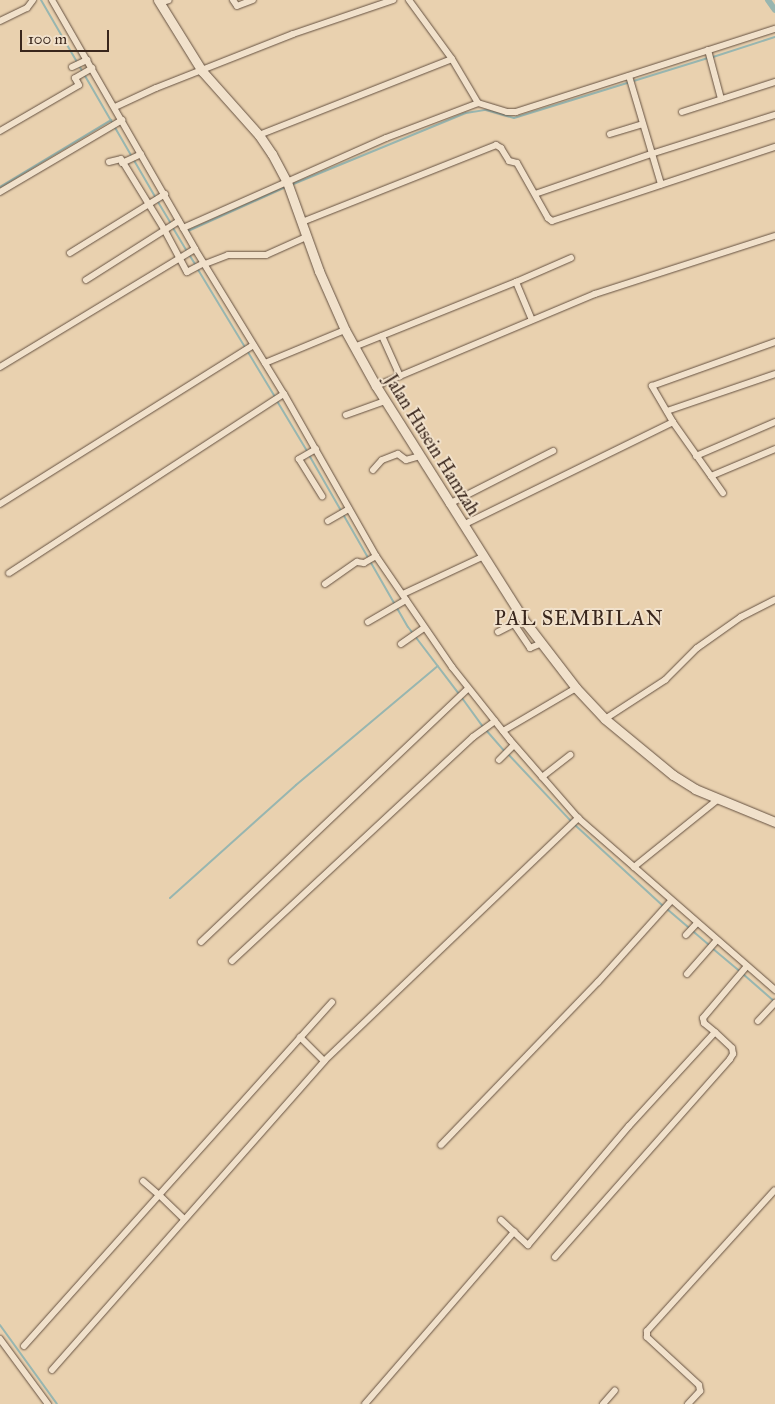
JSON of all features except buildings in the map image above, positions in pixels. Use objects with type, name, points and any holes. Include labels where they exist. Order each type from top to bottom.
[{"type":"street","points":[[0,21],[27,8],[33,0]]},
{"type":"street","points":[[52,0],[85,60],[115,106],[120,121],[138,155],[185,230],[252,346],[266,363],[282,396],[374,557],[423,629],[494,722],[578,818],[695,924],[775,990]]},
{"type":"street","points":[[159,2],[169,0]]},
{"type":"street","points":[[232,0],[237,6],[253,0]]},
{"type":"street","points":[[115,106],[292,34],[393,0]]},
{"type":"street","points":[[409,0],[452,59],[478,103]]},
{"type":"street","name":"Jalan Husein Hamzah","points":[[159,2],[202,71],[259,135],[288,184],[306,237],[354,347],[385,401],[482,557],[542,644],[576,688],[604,719],[673,776],[717,800],[775,822]]},
{"type":"street","points":[[185,230],[386,138],[478,103],[507,112],[516,112],[630,80],[709,54],[775,29]]},
{"type":"street","points":[[709,54],[721,99]]},
{"type":"street","points":[[259,135],[452,59]]},
{"type":"street","points":[[74,66],[85,60]]},
{"type":"street","points":[[0,131],[79,85],[75,78],[92,68]]},
{"type":"street","points":[[630,80],[660,184]]},
{"type":"street","points":[[682,112],[775,82]]},
{"type":"street","points":[[535,194],[651,154],[775,115]]},
{"type":"street","points":[[0,192],[120,121]]},
{"type":"street","points":[[610,134],[643,124]]},
{"type":"street","points":[[302,222],[496,145],[501,148],[509,161],[517,163],[552,221],[775,147]]},
{"type":"street","points":[[124,162],[138,155]]},
{"type":"street","points":[[109,162],[119,158],[124,162],[152,203],[187,272],[228,255],[266,255],[306,237]]},
{"type":"street","points":[[70,253],[164,195]]},
{"type":"street","points":[[86,280],[179,221]]},
{"type":"street","points":[[376,386],[595,294],[775,236]]},
{"type":"street","points":[[0,368],[180,256],[195,249]]},
{"type":"street","points":[[354,347],[571,258]]},
{"type":"street","points":[[516,282],[532,320]]},
{"type":"street","points":[[266,363],[345,330]]},
{"type":"street","points":[[382,336],[400,376]]},
{"type":"street","points":[[723,494],[673,422],[652,386],[775,342]]},
{"type":"street","points":[[0,504],[252,346]]},
{"type":"street","points":[[667,412],[775,374]]},
{"type":"street","points":[[9,573],[282,396]]},
{"type":"street","points":[[346,416],[385,401]]},
{"type":"street","points":[[463,525],[673,422]]},
{"type":"street","points":[[696,456],[775,422]]},
{"type":"street","points":[[710,476],[775,449]]},
{"type":"street","points":[[314,450],[299,459],[322,496]]},
{"type":"street","points":[[449,504],[553,451]]},
{"type":"street","points":[[373,470],[382,460],[398,454],[406,460],[420,456]]},
{"type":"street","points":[[328,521],[348,510]]},
{"type":"street","points":[[324,584],[357,562],[364,562],[374,557]]},
{"type":"street","points":[[368,622],[404,599],[482,557]]},
{"type":"street","points":[[604,719],[665,680],[697,648],[741,617],[775,600]]},
{"type":"street","points":[[498,632],[514,624],[530,648],[542,644]]},
{"type":"street","points":[[401,644],[423,629]]},
{"type":"street","points":[[503,731],[576,688]]},
{"type":"street","points":[[201,942],[468,690]]},
{"type":"street","points":[[232,961],[480,730],[494,722]]},
{"type":"street","points":[[499,760],[514,746]]},
{"type":"street","points":[[542,777],[570,755]]},
{"type":"street","points":[[634,867],[717,800]]},
{"type":"street","points":[[52,1370],[324,1061],[578,818]]},
{"type":"street","points":[[441,1145],[671,901]]},
{"type":"street","points":[[686,934],[695,924]]},
{"type":"street","points":[[687,974],[715,941]]},
{"type":"street","points":[[555,1257],[732,1055],[732,1048],[702,1020],[745,967]]},
{"type":"street","points":[[24,1346],[332,1002]]},
{"type":"street","points":[[758,1021],[773,1005]]},
{"type":"street","points":[[501,1220],[528,1245],[629,1126],[715,1032]]},
{"type":"street","points":[[300,1037],[324,1061]]},
{"type":"street","points":[[143,1181],[184,1219]]},
{"type":"street","points":[[688,1404],[700,1390],[699,1386],[647,1337],[648,1331],[775,1190]]},
{"type":"street","points":[[365,1404],[514,1232]]},
{"type":"street","points":[[0,1339],[48,1404]]},
{"type":"street","points":[[603,1404],[616,1390]]},
{"type":"waterway","points":[[41,0],[156,198]]},
{"type":"waterway","points":[[768,0],[775,10]]},
{"type":"waterway","points":[[713,57],[775,37]]},
{"type":"waterway","points":[[291,185],[466,113],[486,110],[514,118],[708,58]]},
{"type":"waterway","points":[[0,187],[111,120]]},
{"type":"waterway","points":[[188,231],[286,187]]},
{"type":"waterway","points":[[158,202],[171,224]]},
{"type":"waterway","points":[[173,228],[187,251]]},
{"type":"waterway","points":[[190,256],[195,264]]},
{"type":"waterway","points":[[197,268],[275,397]]},
{"type":"waterway","points":[[277,401],[307,451]]},
{"type":"waterway","points":[[309,455],[408,627],[459,694]]},
{"type":"waterway","points":[[170,898],[296,785],[438,666]]},
{"type":"waterway","points":[[462,698],[483,727]]},
{"type":"waterway","points":[[486,730],[504,751]]},
{"type":"waterway","points":[[508,754],[571,821]]},
{"type":"waterway","points":[[575,825],[663,906]]},
{"type":"waterway","points":[[667,909],[709,945]]},
{"type":"waterway","points":[[712,948],[739,971]]},
{"type":"waterway","points":[[743,974],[775,1002]]},
{"type":"waterway","points":[[0,1325],[57,1404]]},
{"type":"district","name":"PAL SEMBILAN","points":[[579,618]]}]
